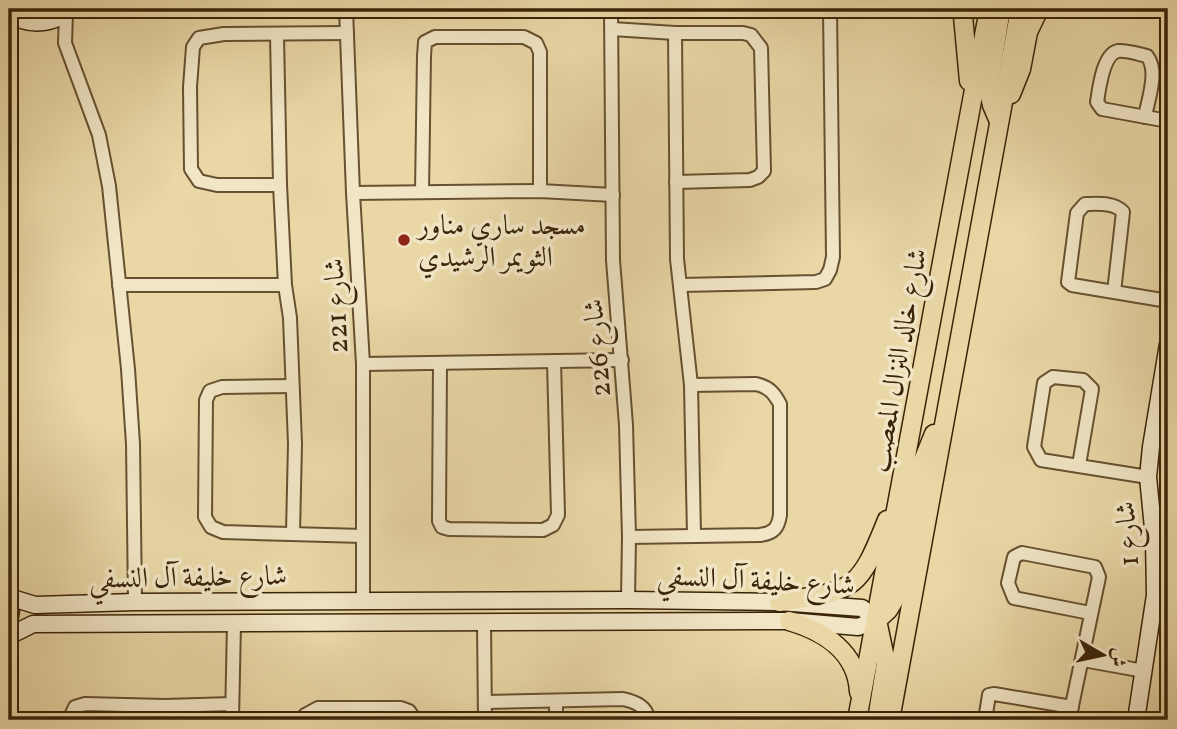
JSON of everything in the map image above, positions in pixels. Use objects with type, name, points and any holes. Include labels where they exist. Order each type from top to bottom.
[{"type":"main road","points":[[960,9],[963,16],[971,97]]},
{"type":"main road","name":"شارع خالد النزال المعصب","points":[[859,713],[989,9]]},
{"type":"main road","points":[[998,118],[988,88],[1001,9]]},
{"type":"main road","name":"شارع خالد النزال المعصب","points":[[890,720],[1020,9]]},
{"type":"main road","points":[[998,118],[1021,69],[1028,32],[1039,9]]},
{"type":"main road","points":[[877,720],[886,663],[877,620],[897,596],[920,466],[945,411]]},
{"type":"main road","points":[[779,603],[829,594],[847,588],[861,576],[872,557],[901,484]]},
{"type":"main road","points":[[789,621],[823,634],[839,647],[852,664],[859,684],[859,713]]},
{"type":"street","name":"شارع 221","points":[[346,9],[362,363],[363,601]]},
{"type":"street","name":"شارع 226","points":[[611,9],[613,260],[622,360],[629,537],[628,600]]},
{"type":"street","points":[[680,285],[816,282],[825,279],[830,270],[830,9]]},
{"type":"street","points":[[29,22],[54,19],[68,11]]},
{"type":"street","points":[[68,11],[65,43],[99,135],[109,186],[133,444],[135,602]]},
{"type":"street","points":[[9,13],[49,29],[65,43]]},
{"type":"street","points":[[612,29],[743,33],[756,39],[761,48],[764,171],[750,180],[676,182]]},
{"type":"street","points":[[280,185],[217,185],[199,181],[191,169],[190,87],[193,47],[199,38],[224,34],[346,33]]},
{"type":"street","points":[[675,33],[676,182],[680,285],[691,384],[694,535]]},
{"type":"street","points":[[277,35],[280,185],[296,444],[293,533]]},
{"type":"street","points":[[422,192],[425,42],[435,37],[524,37],[536,43],[540,52],[540,191]]},
{"type":"street","points":[[1145,117],[1151,62],[1147,56],[1118,51],[1111,54],[1106,61],[1097,102],[1102,110],[1168,121]]},
{"type":"street","points":[[353,193],[540,191],[613,195]]},
{"type":"street","points":[[1114,292],[1123,212],[1119,208],[1085,204],[1077,214],[1068,282],[1114,292],[1168,301]]},
{"type":"street","points":[[119,285],[285,285]]},
{"type":"street","name":"شارع 1","points":[[1136,720],[1144,671],[1162,596],[1148,477],[1163,407],[1168,344]]},
{"type":"street","points":[[362,363],[622,360]]},
{"type":"street","points":[[440,364],[439,521],[442,527],[543,530],[554,525],[558,515],[554,361]]},
{"type":"street","points":[[1079,466],[1092,389],[1083,380],[1053,377],[1044,383],[1034,447],[1041,460],[1148,477]]},
{"type":"street","points":[[629,537],[760,535],[771,533],[778,526],[780,404],[774,393],[766,386],[756,384],[691,384]]},
{"type":"street","points":[[292,386],[222,387],[210,391],[206,400],[205,517],[211,527],[223,532],[363,537]]},
{"type":"street","points":[[1069,720],[1098,577],[1095,567],[1022,553],[1014,557],[1008,583],[1014,598],[1090,612]]},
{"type":"street","points":[[9,597],[9,624]]},
{"type":"street","name":"شارع خليفة آل النسفي","points":[[9,597],[35,605],[135,602],[628,600],[779,603],[862,608],[877,620]]},
{"type":"street","name":"شارع خليفة آل النسفي","points":[[9,636],[33,624],[789,621],[858,627],[877,620]]},
{"type":"street","points":[[232,720],[233,623]]},
{"type":"street","points":[[484,623],[485,720]]},
{"type":"street","points":[[1083,660],[1144,671]]},
{"type":"street","points":[[896,690],[899,720]]},
{"type":"street","points":[[985,720],[989,695],[994,694],[1072,706]]},
{"type":"street","points":[[485,702],[623,699],[634,701],[647,713],[649,720]]},
{"type":"street","points":[[556,701],[556,720]]},
{"type":"street","points":[[69,720],[75,707],[85,704],[232,704]]},
{"type":"street","points":[[164,720],[165,706]]},
{"type":"street","points":[[303,720],[305,715],[318,708],[401,708],[410,711],[415,720]]},
{"type":"place","name":"مسجد ساري مناور الثويمر الرشيدي","points":[[404,240]]}]
